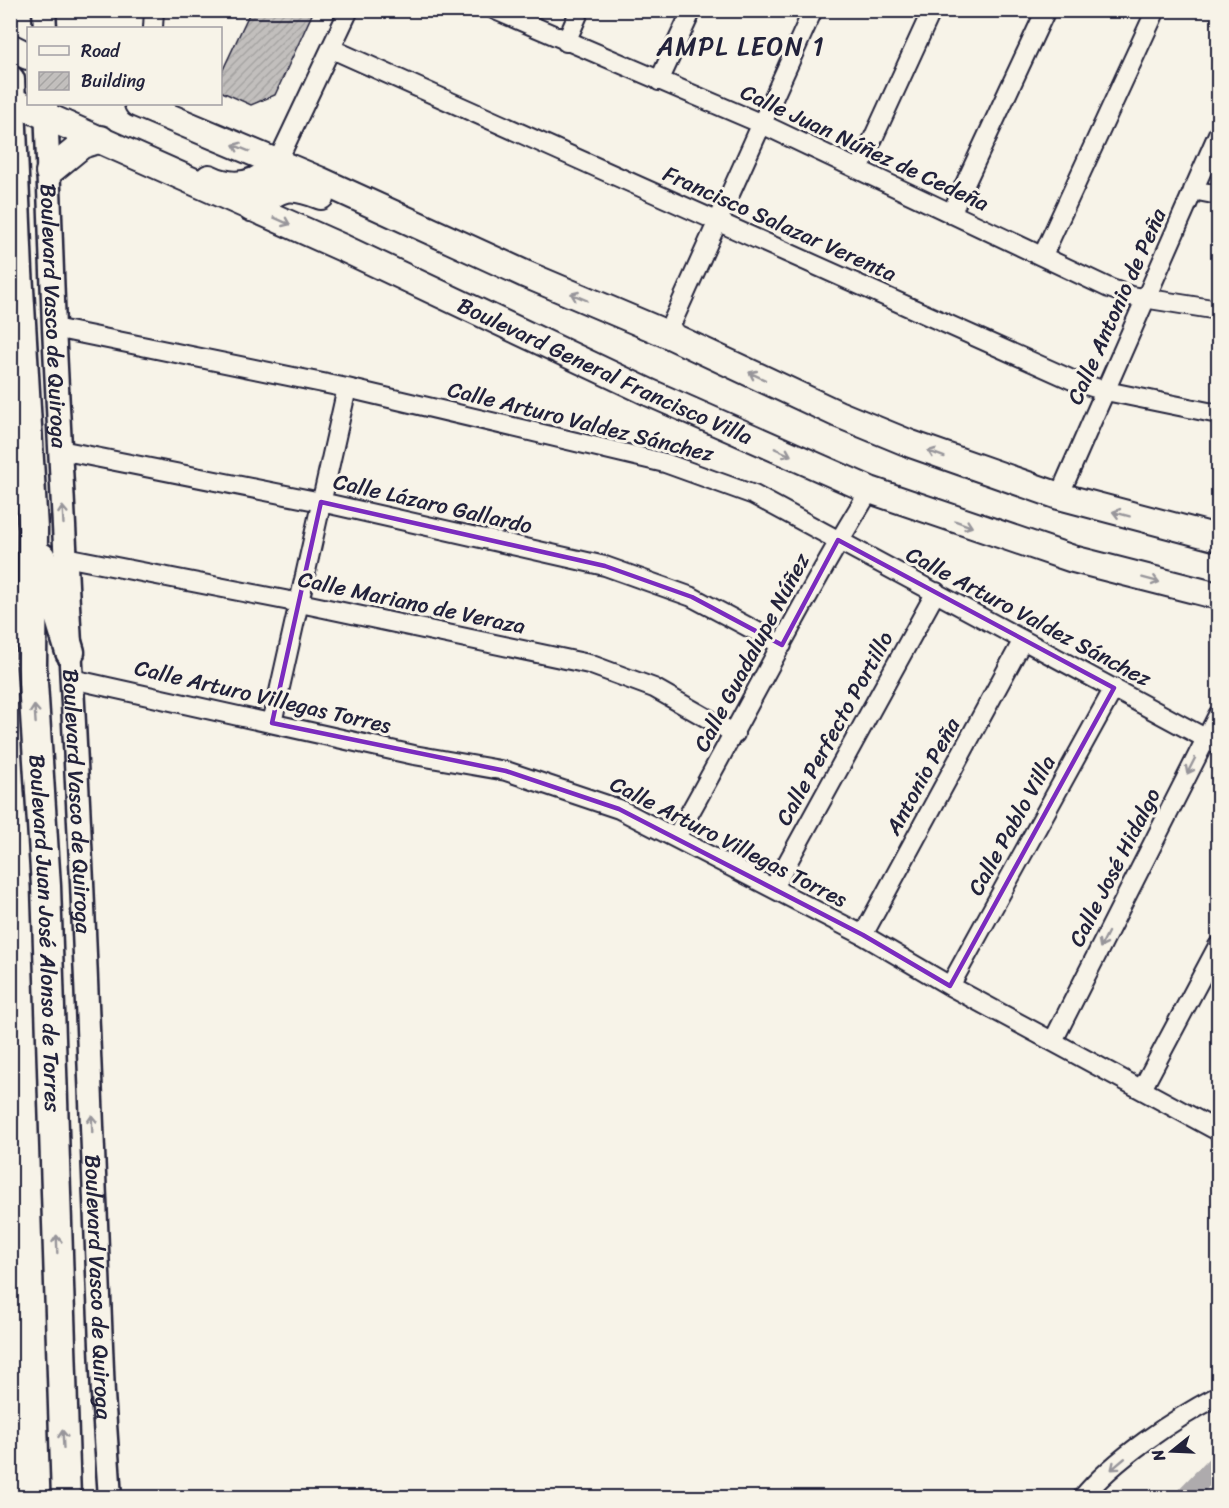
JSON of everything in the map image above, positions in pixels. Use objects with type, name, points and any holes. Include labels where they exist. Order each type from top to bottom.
[{"type":"main road","points":[[10,48],[27,56]]},
{"type":"main road","name":"Boulevard General Francisco Villa","points":[[11,94],[27,101]]},
{"type":"main road","name":"Boulevard Juan José Alonso de Torres","points":[[11,94],[18,271],[33,529],[32,667],[46,886],[66,1497]]},
{"type":"main road","points":[[140,105],[667,334],[838,414],[911,444],[1059,496],[1218,538]]},
{"type":"main road","name":"Boulevard General Francisco Villa","points":[[46,109],[107,142],[659,396],[870,490],[1073,559],[1218,596]]},
{"type":"main road","points":[[49,172],[82,145],[107,142],[151,150],[229,186],[252,183],[267,176],[278,163]]},
{"type":"main road","points":[[251,208],[281,188],[301,188],[434,241],[462,246]]},
{"type":"main road","points":[[10,423],[21,484],[71,666]]},
{"type":"street","points":[[44,10],[45,27]]},
{"type":"street","points":[[153,27],[154,10]]},
{"type":"street","points":[[251,208],[278,163],[350,10]]},
{"type":"street","name":"Calle Juan Núñez de Cedeña","points":[[495,10],[762,124],[1109,288],[1145,298],[1218,310]]},
{"type":"street","points":[[566,42],[580,10]]},
{"type":"street","points":[[659,81],[692,10]]},
{"type":"street","points":[[667,334],[813,10]]},
{"type":"street","points":[[859,169],[932,10]]},
{"type":"street","points":[[951,214],[1046,10]]},
{"type":"street","points":[[1043,255],[1156,10]]},
{"type":"street","name":"Francisco Salazar Verenta","points":[[332,49],[1052,371],[1106,392],[1218,414]]},
{"type":"street","name":"Boulevard Vasco de Quiroga","points":[[46,109],[102,1383],[110,1497]]},
{"type":"street","name":"Calle Antonio de Peña","points":[[1059,496],[1218,134]]},
{"type":"street","points":[[1193,190],[1218,195]]},
{"type":"street","name":"Calle Arturo Valdez Sánchez","points":[[54,328],[347,388],[665,463],[754,495],[1212,742]]},
{"type":"street","points":[[272,723],[347,388]]},
{"type":"street","name":"Calle Lázaro Gallardo","points":[[60,450],[321,502],[606,567],[692,597],[782,645]]},
{"type":"street","name":"Calle Guadalupe Núñez","points":[[676,837],[735,734],[838,540],[870,490]]},
{"type":"street","name":"Calle Mariano de Veraza","points":[[65,557],[300,603],[589,664],[654,688],[735,734]]},
{"type":"street","name":"Calle Perfecto Portillo","points":[[774,887],[936,592]]},
{"type":"street","name":"Antonio Peña","points":[[863,935],[1023,640]]},
{"type":"street","name":"Calle Arturo Villegas Torres","points":[[71,666],[272,723],[414,755],[506,771],[619,809],[774,887],[950,986],[1218,1131]]},
{"type":"street","name":"Calle Pablo Villa","points":[[950,986],[1114,688]]},
{"type":"street","name":"Calle José Hidalgo","points":[[1053,1041],[1212,742],[1218,715]]},
{"type":"street","points":[[1142,1089],[1218,946]]},
{"type":"street","points":[[1082,1497],[1124,1459],[1171,1425],[1218,1396]]},
{"type":"highlighted area","points":[[321,502],[605,566],[692,597],[782,645],[838,540],[1114,688],[950,986],[863,935],[619,809],[506,771],[272,723]]},
{"type":"building","points":[[251,10],[314,10],[275,95],[251,105],[222,92],[222,72]]},
{"type":"waterway","points":[[1184,1498],[1218,1463]]},
{"type":"district","name":"AMPL LEON 1","points":[[741,46]]}]
